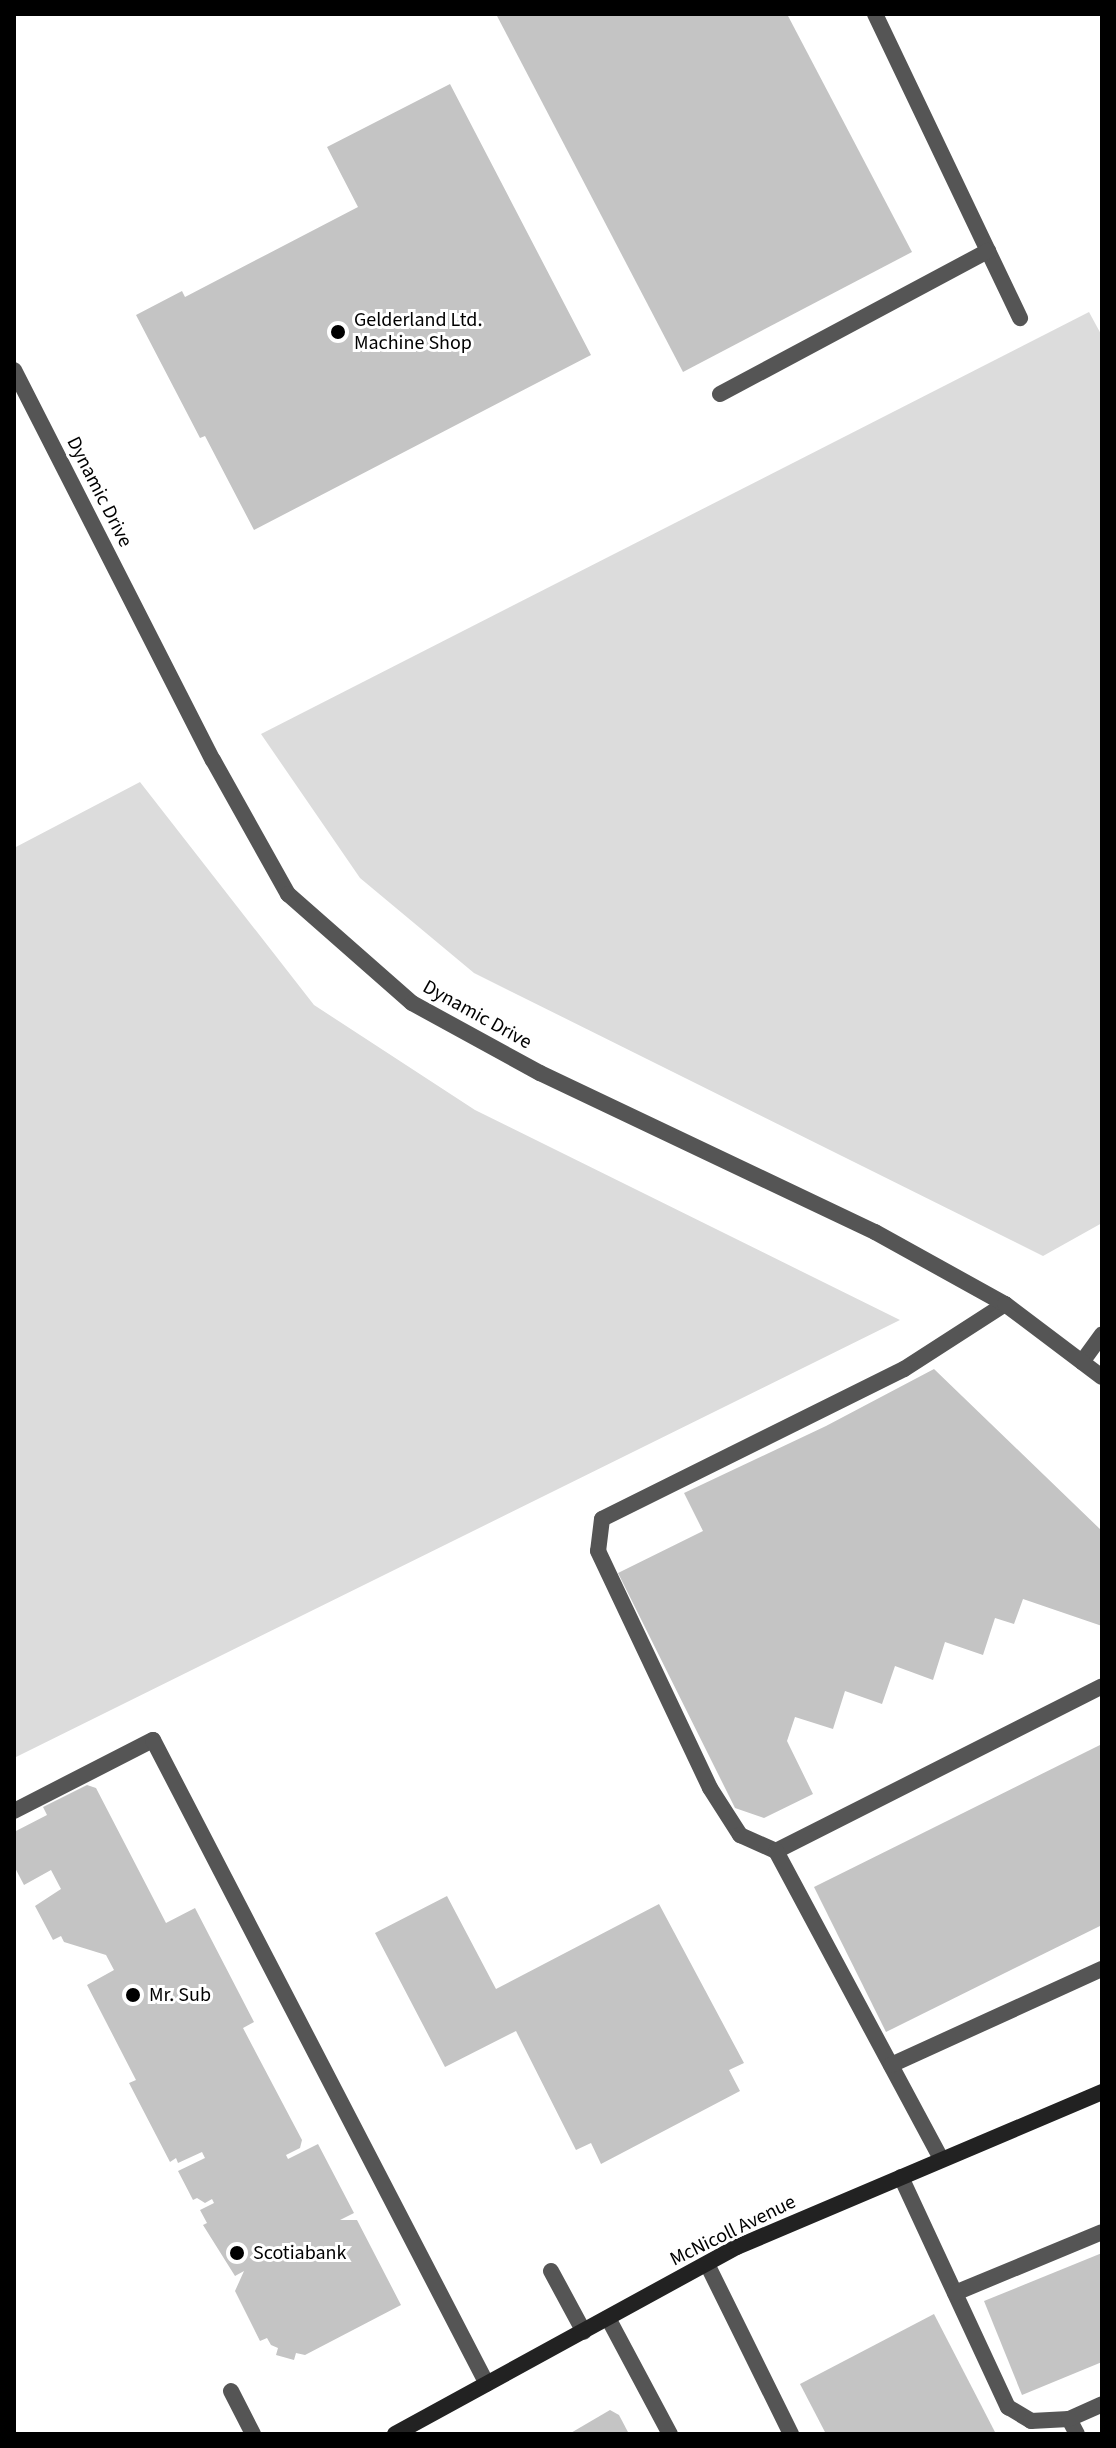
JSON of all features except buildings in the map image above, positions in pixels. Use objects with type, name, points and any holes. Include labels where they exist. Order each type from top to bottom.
[{"type":"main road","name":"McNicoll Avenue","points":[[395,2434],[707,2264],[941,2159],[1102,2092]]},
{"type":"street","points":[[875,14],[1020,318]]},
{"type":"street","points":[[720,394],[988,251]]},
{"type":"street","name":"Dynamic Drive","points":[[14,370],[213,760],[288,894],[412,1003],[540,1073],[875,1232],[1005,1304],[1102,1377]]},
{"type":"street","points":[[941,2159],[776,1851],[740,1835],[710,1788],[598,1551],[602,1519],[904,1369],[1005,1304]]},
{"type":"street","points":[[1082,1362],[1102,1334]]},
{"type":"street","points":[[776,1851],[1102,1686]]},
{"type":"street","points":[[14,1811],[153,1740],[487,2384]]},
{"type":"street","points":[[891,2065],[1102,1969]]},
{"type":"street","points":[[901,2177],[1008,2407],[1031,2421],[1073,2427],[1102,2404]]},
{"type":"street","points":[[955,2293],[1102,2232]]},
{"type":"street","points":[[707,2264],[791,2434]]},
{"type":"street","points":[[551,2271],[584,2332]]},
{"type":"street","points":[[608,2318],[670,2434]]},
{"type":"street","points":[[231,2391],[253,2434]]},
{"type":"shaded area","points":[[1089,312],[1102,336],[1102,1223],[1043,1256],[474,973],[360,878],[261,734]]},
{"type":"shaded area","points":[[140,782],[314,1005],[475,1110],[900,1320],[14,1758],[14,848]]},
{"type":"place","name":"Gelderland Ltd. Machine Shop","points":[[338,332]]},
{"type":"place","name":"Mr. Sub","points":[[133,1995]]},
{"type":"place","name":"Scotiabank","points":[[237,2253]]}]
